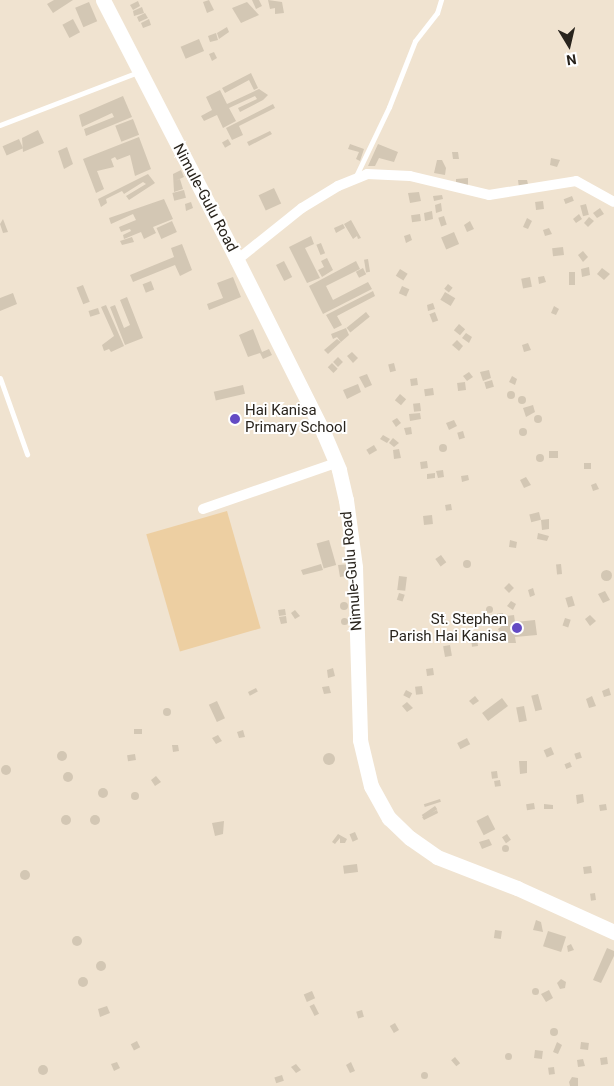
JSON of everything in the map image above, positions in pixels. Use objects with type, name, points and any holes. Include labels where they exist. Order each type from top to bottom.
[{"type":"main road","name":"Nimule-Gulu Road","points":[[103,0],[138,72],[237,260],[336,463],[346,500],[355,568],[360,740],[371,786],[389,818],[410,838],[437,857],[518,888],[614,932]]},
{"type":"street","points":[[237,260],[302,208],[367,174],[387,172],[489,195],[576,181],[614,202]]},
{"type":"street","points":[[203,508],[336,463]]},
{"type":"lane","points":[[355,179],[389,107],[415,40],[437,14],[441,0]]},
{"type":"lane","points":[[0,125],[138,72]]},
{"type":"lane","points":[[0,378],[27,454]]},
{"type":"shaded area","points":[[227,511],[261,628],[180,651],[146,534]]},
{"type":"building","points":[[54,0],[73,0],[53,13],[47,4]]},
{"type":"building","points":[[209,0],[214,10],[207,13],[203,2]]},
{"type":"building","points":[[252,0],[259,0],[262,6],[256,9]]},
{"type":"building","points":[[268,0],[282,2],[284,13],[275,14],[275,8],[270,9]]},
{"type":"building","points":[[138,1],[140,6],[133,10],[130,5]]},
{"type":"building","points":[[89,2],[97,21],[83,27],[75,8]]},
{"type":"building","points":[[247,2],[259,15],[241,23],[232,8]]},
{"type":"building","points":[[142,7],[144,13],[134,16],[133,11]]},
{"type":"building","points":[[145,13],[148,18],[139,22],[137,17]]},
{"type":"building","points":[[73,19],[80,32],[69,38],[62,25]]},
{"type":"building","points":[[149,19],[151,25],[143,28],[141,23]]},
{"type":"building","points":[[227,27],[229,32],[219,39],[217,33]]},
{"type":"building","points":[[216,33],[218,40],[210,42],[208,36]]},
{"type":"building","points":[[199,39],[204,51],[186,59],[181,47]]},
{"type":"building","points":[[214,52],[217,58],[212,61],[209,54]]},
{"type":"building","points":[[251,73],[258,88],[254,90],[249,80],[225,93],[222,88]]},
{"type":"building","points":[[259,89],[268,95],[263,100],[240,112],[238,108],[257,99],[255,96],[229,108],[236,121],[223,128],[217,115],[204,121],[201,116],[212,110],[206,97],[220,90],[227,104]]},
{"type":"building","points":[[123,96],[132,117],[86,136],[84,129],[114,117],[112,113],[82,127],[79,115]]},
{"type":"building","points":[[273,104],[275,108],[239,126],[243,135],[232,140],[226,128]]},
{"type":"building","points":[[133,119],[139,135],[121,142],[115,126]]},
{"type":"building","points":[[38,130],[44,143],[23,152],[22,138]]},
{"type":"building","points":[[270,131],[272,134],[249,146],[247,142]]},
{"type":"building","points":[[139,137],[151,169],[135,176],[130,155],[117,160],[115,157],[111,159],[114,167],[97,171],[104,189],[96,193],[83,159]]},
{"type":"building","points":[[19,139],[23,148],[7,155],[3,146]]},
{"type":"building","points":[[228,139],[231,144],[225,148],[222,143]]},
{"type":"building","points":[[350,144],[364,149],[360,161],[356,159],[359,152],[348,149]]},
{"type":"building","points":[[378,144],[398,152],[394,162],[379,158],[375,166],[368,166]]},
{"type":"building","points":[[67,147],[73,164],[64,169],[58,151]]},
{"type":"building","points":[[452,152],[458,152],[459,159],[453,159]]},
{"type":"building","points":[[551,158],[560,160],[557,167],[550,165]]},
{"type":"building","points":[[437,160],[442,160],[446,168],[445,175],[434,173]]},
{"type":"building","points":[[181,170],[184,177],[175,181],[180,179],[183,189],[174,192],[173,174]]},
{"type":"building","points":[[148,174],[155,183],[129,200],[126,196],[146,184],[143,182],[124,194],[122,191],[106,199],[107,203],[101,207],[98,199]]},
{"type":"building","points":[[468,178],[468,185],[456,185],[456,179]]},
{"type":"building","points":[[518,180],[527,180],[529,188],[519,188]]},
{"type":"building","points":[[274,188],[281,203],[266,211],[259,195]]},
{"type":"building","points":[[184,190],[186,198],[174,201],[172,193]]},
{"type":"building","points":[[419,192],[421,201],[410,203],[408,193]]},
{"type":"building","points":[[442,195],[443,199],[434,201],[433,196]]},
{"type":"building","points":[[572,196],[574,201],[566,204],[564,199]]},
{"type":"building","points":[[164,199],[173,219],[153,227],[156,233],[144,239],[141,232],[124,239],[123,235],[131,231],[130,229],[121,232],[119,227],[136,220],[133,214],[111,224],[109,218]]},
{"type":"building","points":[[543,201],[544,209],[536,210],[535,202]]},
{"type":"building","points":[[191,202],[193,208],[186,211],[185,204]]},
{"type":"building","points":[[441,203],[442,211],[436,213],[435,205]]},
{"type":"building","points":[[586,204],[589,215],[583,216],[580,206]]},
{"type":"building","points":[[600,208],[604,214],[597,218],[593,213]]},
{"type":"building","points":[[432,211],[433,219],[425,221],[424,213]]},
{"type":"building","points":[[420,214],[421,221],[412,222],[411,215]]},
{"type":"building","points":[[579,214],[582,219],[576,223],[573,219]]},
{"type":"building","points":[[444,216],[447,225],[441,226],[438,218]]},
{"type":"building","points":[[589,217],[594,221],[588,227],[584,223]]},
{"type":"building","points":[[527,218],[532,221],[528,229],[523,227]]},
{"type":"building","points":[[3,219],[8,232],[3,233],[0,224]]},
{"type":"building","points":[[351,220],[361,238],[358,239],[357,236],[353,239],[344,224]]},
{"type":"building","points":[[172,221],[177,232],[161,239],[156,228]]},
{"type":"building","points":[[470,221],[474,229],[467,232],[464,225]]},
{"type":"building","points":[[343,224],[345,228],[336,233],[334,228]]},
{"type":"building","points":[[549,228],[552,234],[545,236],[543,230]]},
{"type":"building","points":[[454,232],[459,244],[446,249],[441,237]]},
{"type":"building","points":[[410,234],[412,240],[406,243],[404,236]]},
{"type":"building","points":[[311,236],[314,244],[305,248],[320,278],[307,283],[289,247]]},
{"type":"building","points":[[132,237],[134,242],[122,245],[120,241]]},
{"type":"building","points":[[321,243],[325,253],[320,255],[316,245]]},
{"type":"building","points":[[182,244],[192,270],[180,276],[175,265],[133,282],[130,275],[174,257],[171,248]]},
{"type":"building","points":[[563,247],[564,255],[553,256],[552,248]]},
{"type":"building","points":[[583,251],[588,257],[583,262],[578,255]]},
{"type":"building","points":[[327,258],[333,270],[322,277],[318,270],[324,267],[321,261]]},
{"type":"building","points":[[368,259],[370,272],[366,272],[364,260]]},
{"type":"building","points":[[284,261],[292,277],[284,281],[276,265]]},
{"type":"building","points":[[356,261],[360,269],[326,286],[333,300],[368,282],[372,289],[323,314],[309,286]]},
{"type":"building","points":[[589,267],[590,275],[582,277],[581,269]]},
{"type":"building","points":[[363,268],[366,274],[359,278],[356,272]]},
{"type":"building","points":[[602,268],[610,274],[604,280],[597,274]]},
{"type":"building","points":[[400,269],[408,274],[403,281],[396,276]]},
{"type":"building","points":[[569,272],[575,272],[575,285],[569,285]]},
{"type":"building","points":[[544,276],[546,282],[539,284],[538,277]]},
{"type":"building","points":[[233,277],[241,297],[209,310],[207,304],[223,298],[217,283]]},
{"type":"building","points":[[530,277],[532,287],[523,289],[521,279]]},
{"type":"building","points":[[151,281],[154,289],[146,293],[143,284]]},
{"type":"building","points":[[448,284],[453,288],[449,292],[444,289]]},
{"type":"building","points":[[83,285],[90,302],[83,304],[77,288]]},
{"type":"building","points":[[402,286],[409,289],[406,296],[399,293]]},
{"type":"building","points":[[373,291],[375,296],[337,316],[342,325],[334,329],[326,315]]},
{"type":"building","points":[[445,292],[455,298],[451,306],[440,300]]},
{"type":"building","points":[[13,293],[17,304],[0,311],[0,298]]},
{"type":"building","points":[[127,297],[143,338],[125,345],[110,307],[115,305],[124,328],[130,325],[120,300]]},
{"type":"building","points":[[433,303],[435,309],[428,311],[427,305]]},
{"type":"building","points":[[106,305],[124,346],[111,352],[109,349],[104,351],[102,345],[114,336],[101,307]]},
{"type":"building","points":[[554,306],[559,309],[556,315],[551,313]]},
{"type":"building","points":[[98,308],[100,314],[90,317],[88,311]]},
{"type":"building","points":[[366,312],[370,317],[350,332],[347,328]]},
{"type":"building","points":[[435,312],[438,320],[433,323],[429,314]]},
{"type":"building","points":[[459,324],[465,329],[460,335],[454,330]]},
{"type":"building","points":[[346,328],[349,335],[341,342],[337,337],[333,339],[331,334]]},
{"type":"building","points":[[253,329],[262,352],[269,349],[272,355],[263,359],[260,353],[248,357],[239,335]]},
{"type":"building","points":[[466,333],[472,337],[469,343],[462,338]]},
{"type":"building","points":[[337,339],[341,342],[328,354],[324,350]]},
{"type":"building","points":[[457,340],[463,346],[459,351],[452,345]]},
{"type":"building","points":[[528,343],[531,350],[524,352],[522,345]]},
{"type":"building","points":[[352,352],[358,358],[353,363],[347,356]]},
{"type":"building","points":[[338,357],[343,362],[338,367],[333,362]]},
{"type":"building","points":[[332,363],[338,369],[333,373],[328,367]]},
{"type":"building","points":[[394,363],[396,371],[390,372],[388,364]]},
{"type":"building","points":[[489,370],[491,378],[483,381],[480,372]]},
{"type":"building","points":[[469,372],[473,377],[467,381],[463,376]]},
{"type":"building","points":[[367,374],[372,385],[365,388],[359,377]]},
{"type":"building","points":[[512,376],[517,379],[515,385],[509,382]]},
{"type":"building","points":[[417,378],[418,385],[411,386],[410,379]]},
{"type":"building","points":[[492,380],[494,387],[486,389],[484,382]]},
{"type":"building","points":[[465,382],[466,390],[458,391],[457,383]]},
{"type":"building","points":[[358,384],[361,392],[347,399],[343,390]]},
{"type":"building","points":[[243,385],[245,394],[216,401],[214,392]]},
{"type":"building","points":[[433,388],[434,395],[425,396],[424,389]]},
{"type":"building","points":[[511,391],[515,395],[511,399],[507,395]]},
{"type":"building","points":[[400,394],[406,399],[401,405],[395,400]]},
{"type":"building","points":[[522,396],[526,400],[522,404],[518,400]]},
{"type":"building","points":[[420,403],[421,411],[414,412],[413,404]]},
{"type":"building","points":[[533,405],[535,412],[526,417],[523,408]]},
{"type":"building","points":[[420,413],[421,419],[410,421],[409,414]]},
{"type":"building","points":[[538,415],[542,419],[538,423],[534,419]]},
{"type":"building","points":[[397,418],[401,423],[396,427],[392,421]]},
{"type":"building","points":[[454,420],[457,426],[449,430],[446,423]]},
{"type":"building","points":[[411,427],[412,434],[406,435],[404,428]]},
{"type":"building","points":[[523,428],[527,432],[523,436],[519,432]]},
{"type":"building","points":[[463,431],[465,438],[459,439],[457,433]]},
{"type":"building","points":[[383,435],[390,439],[387,443],[380,439]]},
{"type":"building","points":[[393,438],[399,443],[394,447],[389,443]]},
{"type":"building","points":[[443,444],[447,448],[443,452],[439,448]]},
{"type":"building","points":[[374,445],[377,450],[369,455],[366,450]]},
{"type":"building","points":[[399,449],[401,458],[394,459],[393,450]]},
{"type":"building","points":[[549,451],[558,451],[558,458],[549,458]]},
{"type":"building","points":[[540,454],[544,458],[540,462],[536,458]]},
{"type":"building","points":[[427,461],[428,468],[421,469],[420,462]]},
{"type":"building","points":[[584,463],[591,463],[591,469],[584,469]]},
{"type":"building","points":[[443,470],[444,477],[438,478],[436,471]]},
{"type":"building","points":[[435,473],[435,478],[427,479],[427,474]]},
{"type":"building","points":[[468,475],[469,480],[462,482],[461,476]]},
{"type":"building","points":[[526,477],[531,485],[524,488],[520,480]]},
{"type":"building","points":[[596,483],[599,489],[593,491],[591,485]]},
{"type":"building","points":[[451,504],[452,510],[446,511],[445,505]]},
{"type":"building","points":[[539,512],[541,520],[531,522],[529,514]]},
{"type":"building","points":[[432,515],[433,524],[424,525],[423,516]]},
{"type":"building","points":[[549,519],[549,529],[542,530],[541,520]]},
{"type":"building","points":[[538,533],[549,536],[547,541],[537,539]]},
{"type":"building","points":[[329,540],[336,565],[324,569],[317,544]]},
{"type":"building","points":[[510,540],[517,542],[516,548],[509,547]]},
{"type":"building","points":[[441,555],[446,562],[441,566],[435,559]]},
{"type":"building","points":[[467,560],[471,564],[467,568],[463,564]]},
{"type":"building","points":[[321,564],[323,570],[303,575],[301,570]]},
{"type":"building","points":[[351,564],[352,575],[340,577],[338,565]]},
{"type":"building","points":[[561,564],[562,574],[557,574],[556,565]]},
{"type":"building","points":[[606,569],[612,575],[606,581],[600,575]]},
{"type":"building","points":[[399,576],[407,577],[405,591],[397,590]]},
{"type":"building","points":[[509,583],[514,588],[509,593],[504,588]]},
{"type":"building","points":[[533,588],[535,595],[530,597],[528,590]]},
{"type":"building","points":[[605,591],[610,600],[603,603],[598,594]]},
{"type":"building","points":[[399,593],[405,595],[403,602],[397,600]]},
{"type":"building","points":[[572,596],[575,606],[568,608],[565,598]]},
{"type":"building","points":[[511,601],[516,604],[513,610],[507,606]]},
{"type":"building","points":[[344,602],[348,606],[344,610],[340,606]]},
{"type":"building","points":[[489,605],[493,609],[489,613],[485,609]]},
{"type":"building","points":[[285,609],[286,615],[279,616],[278,610]]},
{"type":"building","points":[[295,610],[300,616],[295,619],[291,613]]},
{"type":"building","points":[[503,613],[504,621],[498,622],[497,614]]},
{"type":"building","name":"St. Stephen Parish Hai Kanisa","points":[[514,615],[515,622],[535,620],[537,635],[515,637],[516,643],[507,643],[498,629],[507,622],[506,616]]},
{"type":"building","points":[[590,615],[596,621],[590,626],[585,619]]},
{"type":"building","points":[[286,616],[287,623],[281,624],[279,617]]},
{"type":"building","points":[[344,617],[348,621],[344,625],[340,621]]},
{"type":"building","points":[[565,618],[571,620],[568,627],[563,626]]},
{"type":"building","points":[[477,638],[478,646],[472,647],[471,639]]},
{"type":"building","points":[[450,645],[452,656],[445,657],[443,646]]},
{"type":"building","points":[[333,668],[335,676],[328,678],[327,670]]},
{"type":"building","points":[[433,668],[434,675],[427,676],[426,669]]},
{"type":"building","points":[[329,686],[331,693],[324,694],[322,687]]},
{"type":"building","points":[[422,686],[423,694],[416,695],[415,687]]},
{"type":"building","points":[[256,688],[258,692],[250,696],[248,692]]},
{"type":"building","points":[[609,688],[611,695],[604,697],[602,691]]},
{"type":"building","points":[[406,690],[412,693],[410,699],[403,695]]},
{"type":"building","points":[[538,694],[542,709],[535,711],[531,696]]},
{"type":"building","points":[[475,696],[479,701],[473,705],[469,701]]},
{"type":"building","points":[[592,696],[596,706],[589,708],[586,699]]},
{"type":"building","points":[[502,698],[508,706],[488,721],[482,713]]},
{"type":"building","points":[[217,701],[225,718],[217,722],[209,705]]},
{"type":"building","points":[[407,702],[413,708],[407,712],[402,706]]},
{"type":"building","points":[[524,706],[527,721],[519,722],[516,708]]},
{"type":"building","points":[[167,708],[171,712],[167,716],[163,712]]},
{"type":"building","points":[[134,729],[142,729],[142,734],[134,734]]},
{"type":"building","points":[[243,730],[245,737],[239,738],[237,732]]},
{"type":"building","points":[[218,735],[222,741],[216,744],[212,738]]},
{"type":"building","points":[[467,738],[470,744],[460,749],[457,743]]},
{"type":"building","points":[[172,745],[178,745],[179,751],[173,752]]},
{"type":"building","points":[[551,747],[554,754],[547,757],[544,750]]},
{"type":"building","points":[[62,751],[67,756],[62,761],[57,756]]},
{"type":"building","points":[[580,752],[582,758],[576,760],[574,754]]},
{"type":"building","points":[[327,753],[331,753],[335,759],[331,765],[327,765],[323,761],[323,757]]},
{"type":"building","points":[[135,754],[136,760],[128,761],[127,755]]},
{"type":"building","points":[[519,761],[527,761],[527,773],[520,774]]},
{"type":"building","points":[[570,762],[572,767],[566,769],[564,764]]},
{"type":"building","points":[[6,765],[11,770],[6,775],[1,770]]},
{"type":"building","points":[[497,771],[498,778],[492,779],[491,772]]},
{"type":"building","points":[[68,772],[73,777],[68,782],[63,777]]},
{"type":"building","points":[[156,776],[161,782],[155,786],[151,780]]},
{"type":"building","points":[[500,780],[501,786],[495,787],[494,781]]},
{"type":"building","points":[[103,788],[108,793],[103,798],[98,793]]},
{"type":"building","points":[[135,792],[139,796],[135,800],[131,796]]},
{"type":"building","points":[[583,794],[584,802],[577,804],[576,795]]},
{"type":"building","points":[[440,799],[441,802],[425,807],[424,804]]},
{"type":"building","points":[[534,803],[535,809],[527,810],[526,804]]},
{"type":"building","points":[[544,804],[553,805],[553,809],[544,809]]},
{"type":"building","points":[[606,804],[607,810],[600,811],[599,805]]},
{"type":"building","points":[[435,806],[437,809],[424,818],[422,815]]},
{"type":"building","points":[[437,810],[438,813],[424,820],[422,817]]},
{"type":"building","points":[[66,815],[71,820],[66,825],[61,820]]},
{"type":"building","points":[[95,815],[100,820],[95,825],[90,820]]},
{"type":"building","points":[[488,815],[495,829],[484,835],[476,821]]},
{"type":"building","points":[[224,821],[223,834],[215,836],[212,823]]},
{"type":"building","points":[[355,832],[358,839],[353,842],[349,834]]},
{"type":"building","points":[[338,834],[347,839],[345,843],[340,843],[340,838],[335,844],[332,842]]},
{"type":"building","points":[[507,834],[511,840],[506,843],[502,837]]},
{"type":"building","points":[[489,839],[492,845],[482,849],[479,842]]},
{"type":"building","points":[[505,844],[509,848],[505,852],[501,848]]},
{"type":"building","points":[[357,864],[358,872],[344,874],[343,866]]},
{"type":"building","points":[[591,866],[592,873],[584,874],[583,867]]},
{"type":"building","points":[[25,870],[30,875],[25,880],[20,875]]},
{"type":"building","points":[[595,893],[596,900],[591,901],[590,894]]},
{"type":"building","points":[[536,920],[541,922],[543,932],[533,930]]},
{"type":"building","points":[[495,930],[502,931],[501,939],[494,938]]},
{"type":"building","points":[[548,931],[566,937],[561,952],[543,946]]},
{"type":"building","points":[[77,936],[82,941],[77,946],[72,941]]},
{"type":"building","points":[[571,944],[574,950],[568,952],[567,946]]},
{"type":"building","points":[[607,948],[614,951],[614,956],[601,983],[593,980]]},
{"type":"building","points":[[101,961],[106,966],[101,971],[96,966]]},
{"type":"building","points":[[83,977],[88,982],[83,987],[78,982]]},
{"type":"building","points":[[561,979],[566,982],[565,988],[560,989],[557,983]]},
{"type":"building","points":[[535,987],[539,991],[535,995],[531,991]]},
{"type":"building","points":[[549,990],[553,998],[546,1002],[541,994]]},
{"type":"building","points":[[312,991],[315,998],[307,1002],[304,995]]},
{"type":"building","points":[[314,1004],[319,1014],[315,1016],[310,1006]]},
{"type":"building","points":[[107,1006],[110,1013],[100,1017],[98,1009]]},
{"type":"building","points":[[362,1010],[364,1017],[358,1018],[356,1012]]},
{"type":"building","points":[[395,1023],[399,1030],[394,1033],[390,1026]]},
{"type":"building","points":[[554,1028],[558,1032],[554,1036],[550,1032]]},
{"type":"building","points":[[137,1041],[140,1047],[134,1050],[131,1044]]},
{"type":"building","points":[[557,1042],[562,1045],[558,1054],[553,1052]]},
{"type":"building","points":[[581,1042],[589,1043],[588,1050],[580,1049]]},
{"type":"building","points":[[535,1050],[543,1051],[542,1059],[534,1058]]},
{"type":"building","points":[[508,1052],[512,1056],[508,1060],[504,1056]]},
{"type":"building","points":[[455,1057],[460,1063],[456,1066],[451,1060]]},
{"type":"building","points":[[607,1057],[608,1064],[601,1065],[600,1058]]},
{"type":"building","points":[[583,1059],[585,1066],[578,1067],[577,1060]]},
{"type":"building","points":[[117,1062],[120,1068],[114,1071],[111,1064]]},
{"type":"building","points":[[351,1062],[355,1071],[350,1073],[346,1065]]},
{"type":"building","points":[[296,1064],[301,1070],[296,1073],[291,1067]]},
{"type":"building","points":[[43,1065],[48,1070],[43,1075],[38,1070]]},
{"type":"building","points":[[554,1067],[555,1074],[549,1075],[548,1068]]},
{"type":"building","points":[[424,1071],[428,1075],[424,1079],[420,1075]]},
{"type":"building","points":[[282,1075],[284,1081],[276,1083],[274,1077]]},
{"type":"building","points":[[572,1077],[578,1078],[578,1086],[570,1086],[569,1082]]},
{"type":"place","name":"Hai Kanisa Primary School","points":[[235,419]]},
{"type":"place","name":"St. Stephen Parish Hai Kanisa","points":[[517,628]]}]
